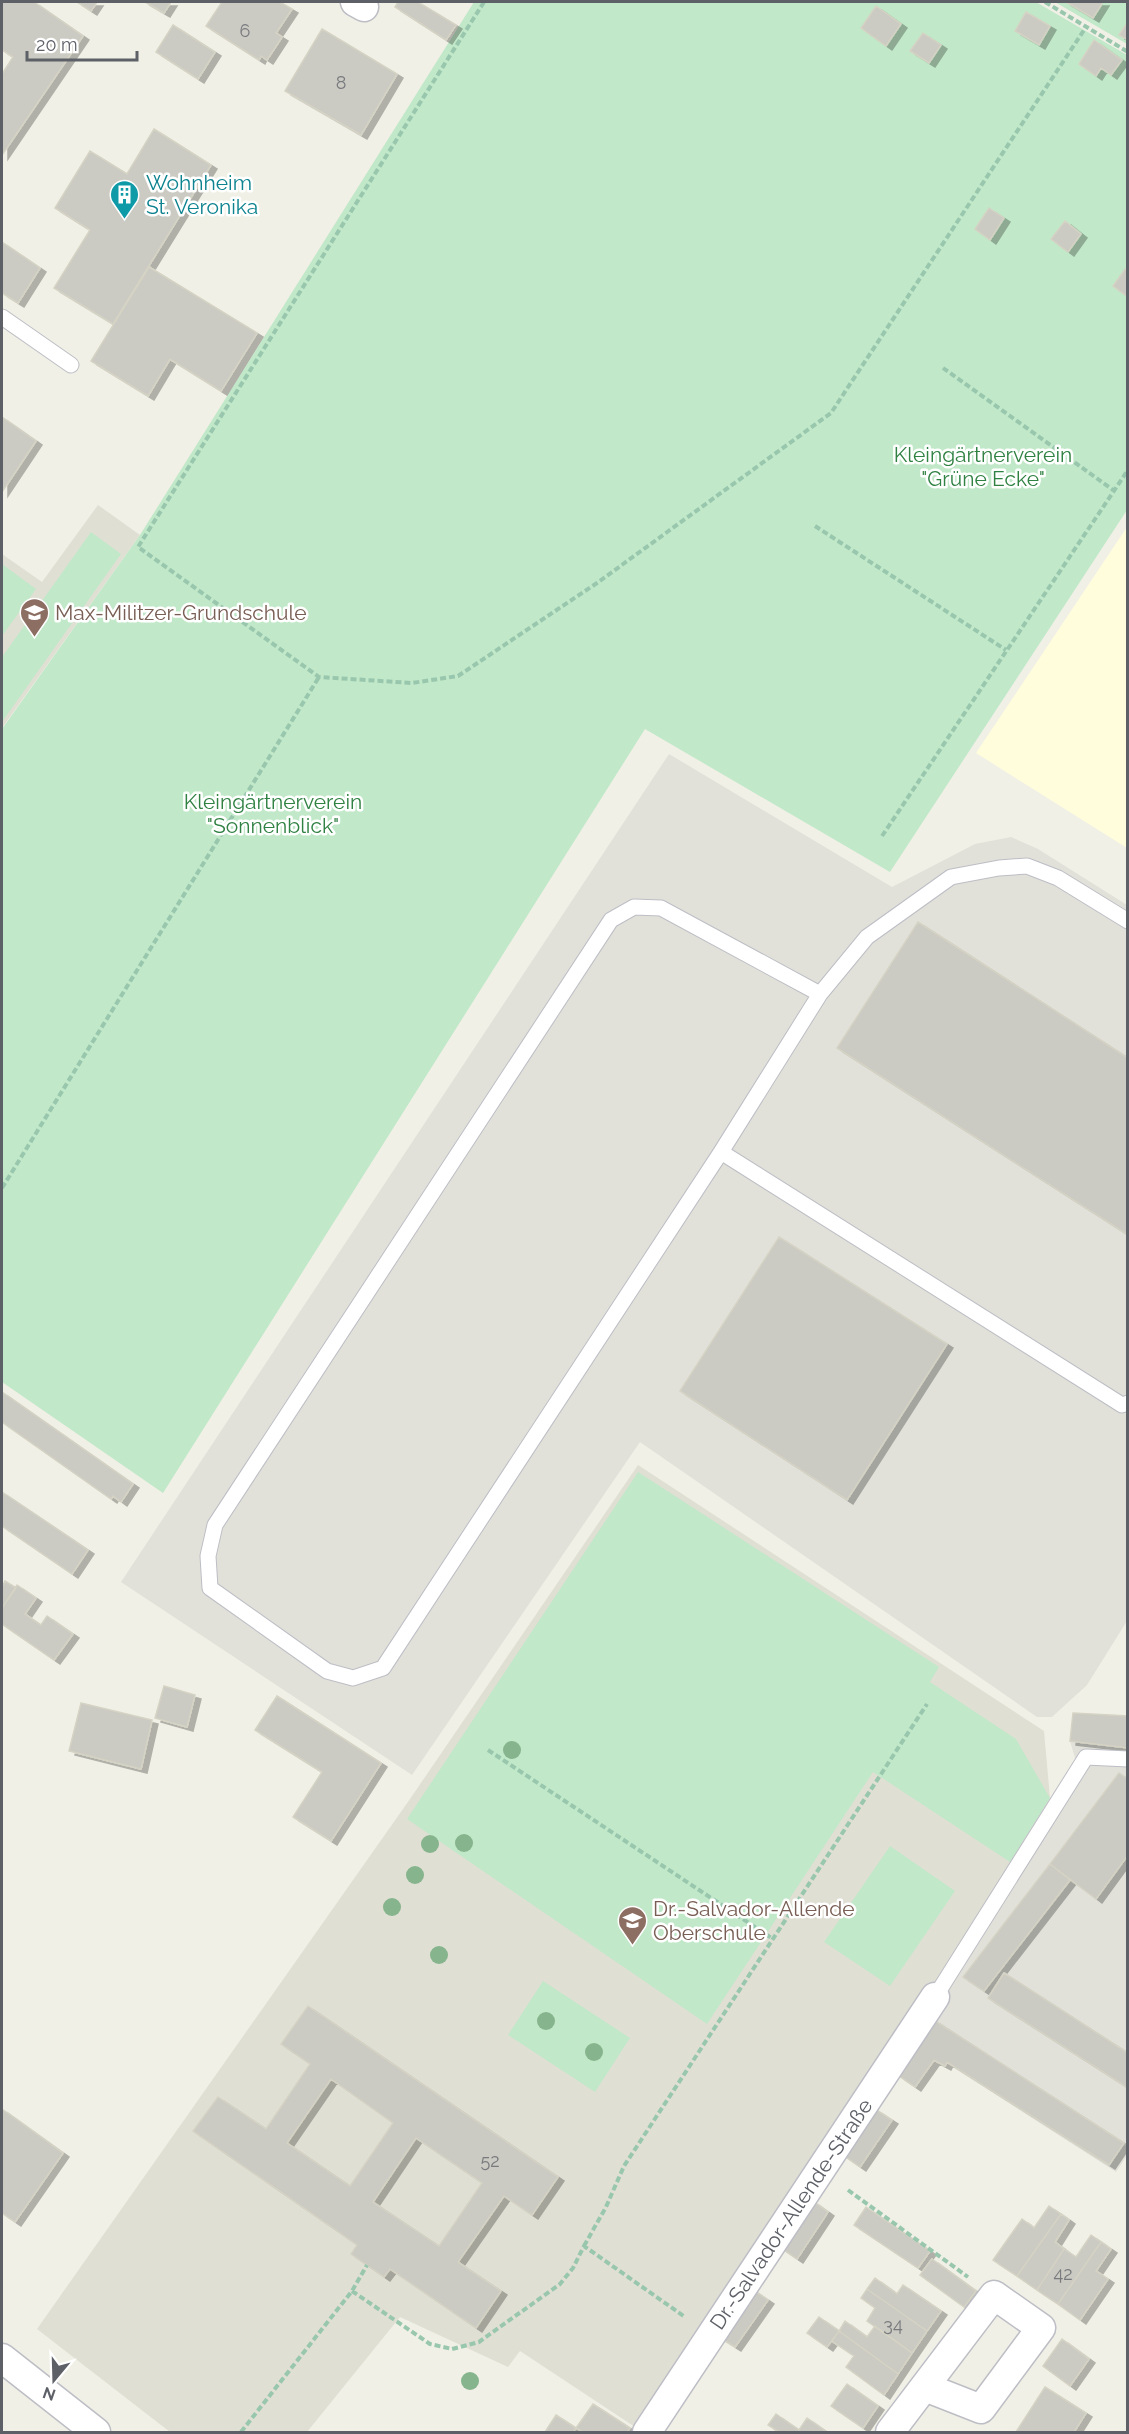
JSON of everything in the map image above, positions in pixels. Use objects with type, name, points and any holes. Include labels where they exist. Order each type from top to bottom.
[{"type":"street","name":"Dr.-Salvador-Allende-Straße","points":[[647,2433],[935,1997]]},
{"type":"street","points":[[891,2433],[925,2387],[994,2295],[1041,2328],[981,2409],[925,2387]]},
{"type":"street","points":[[2,2358],[96,2433]]},
{"type":"lane","points":[[2,317],[71,365]]},
{"type":"lane","points":[[819,994],[661,908],[634,907],[611,920],[215,1525],[208,1556],[210,1588],[327,1671],[352,1678],[383,1668],[722,1152],[819,994],[867,937],[921,896],[951,877],[969,872],[1027,866],[1058,878],[1128,921]]},
{"type":"lane","points":[[722,1152],[1122,1405],[1128,1403]]},
{"type":"lane","points":[[935,1997],[1086,1757],[1128,1759]]},
{"type":"path","points":[[484,2],[138,547],[319,677],[412,683],[458,675],[597,583],[831,413],[1086,27]]},
{"type":"path","points":[[1045,2],[1128,52]]},
{"type":"path","points":[[943,368],[1113,490]]},
{"type":"path","points":[[882,836],[1128,470]]},
{"type":"path","points":[[815,526],[1006,651]]},
{"type":"path","points":[[2,1188],[319,677]]},
{"type":"path","points":[[352,2291],[430,2344],[452,2349],[479,2342],[560,2284],[573,2268],[606,2207],[624,2166],[927,1704]]},
{"type":"path","points":[[488,1750],[773,1939]]},
{"type":"path","points":[[821,2170],[994,2295]]},
{"type":"path","points":[[584,2246],[710,2335]]},
{"type":"path","points":[[241,2433],[352,2291],[367,2265]]},
{"type":"shaded area","name":"Max-Militzer-Grundschule","points":[[98,505],[140,535],[2,728],[2,554],[42,582]]},
{"type":"shaded area","points":[[1127,527],[1127,848],[976,753]]},
{"type":"shaded area","points":[[669,754],[892,887],[975,844],[1011,837],[1038,849],[1127,905],[1127,1621],[1087,1685],[1052,1717],[1037,1717],[640,1442],[412,1775],[121,1582]]},
{"type":"shaded area","name":"Dr.-Salvador-Allende Oberschule","points":[[638,1465],[1044,1731],[1050,1798],[906,2029],[635,2427],[520,2351],[508,2367],[400,2317],[307,2432],[170,2432],[37,2329],[410,1799]]},
{"type":"shaded area","points":[[1073,1713],[1127,1716],[1128,2139],[1124,2145],[1127,2147],[1128,2154],[1116,2172],[914,2042],[1080,1775],[1070,1741]]},
{"type":"green space","name":"Kleingärtnerverein \"Sonnenblick\"","points":[[474,2],[1036,2],[1127,55],[1127,510],[890,872],[645,729],[163,1493],[2,1382],[2,729],[140,535]]},
{"type":"green space","points":[[1055,2],[1127,2],[1127,44]]},
{"type":"green space","points":[[91,532],[121,554],[2,722],[2,657]]},
{"type":"green space","points":[[2,564],[36,589],[2,636]]},
{"type":"green space","points":[[638,1472],[939,1667],[930,1682],[1016,1739],[1050,1798],[1010,1862],[873,1772],[707,2024],[407,1819]]},
{"type":"green space","points":[[890,1846],[955,1891],[890,1986],[824,1942]]},
{"type":"green space","points":[[543,1981],[630,2038],[595,2092],[508,2035]]},
{"type":"building","points":[[2,2],[34,2],[83,36],[2,155],[2,74],[13,57],[2,50]]},
{"type":"building","points":[[77,2],[97,2],[91,11]]},
{"type":"building","points":[[145,2],[171,2],[164,13]]},
{"type":"building","points":[[222,2],[280,2],[292,9],[276,33],[282,37],[267,60],[261,56],[259,60],[206,26]]},
{"type":"building","points":[[398,2],[418,2],[456,25],[446,40],[395,7]]},
{"type":"building","points":[[1066,2],[1103,2],[1093,18]]},
{"type":"building","points":[[876,6],[901,24],[886,46],[861,28]]},
{"type":"building","points":[[1026,12],[1050,26],[1039,45],[1015,31]]},
{"type":"building","points":[[1128,22],[1128,40],[1119,35]]},
{"type":"building","points":[[173,25],[215,52],[198,79],[156,52]]},
{"type":"building","points":[[322,29],[397,74],[361,135],[285,91]]},
{"type":"building","points":[[923,33],[941,45],[929,63],[910,51]]},
{"type":"building","points":[[1094,40],[1122,60],[1111,75],[1101,68],[1096,76],[1079,64]]},
{"type":"building","name":"Wohnheim St. Veronika","points":[[154,129],[211,165],[113,324],[54,288],[90,230],[55,208],[90,151],[127,174]]},
{"type":"building","points":[[989,208],[1004,218],[990,240],[975,229]]},
{"type":"building","points":[[1065,221],[1081,234],[1068,252],[1051,239]]},
{"type":"building","points":[[2,242],[40,268],[18,303],[2,293]]},
{"type":"building","points":[[149,267],[257,333],[221,391],[170,359],[148,396],[91,361]]},
{"type":"building","points":[[1125,269],[1128,271],[1128,297],[1113,286]]},
{"type":"building","points":[[2,417],[36,441],[2,492]]},
{"type":"building","points":[[918,922],[1128,1058],[1128,1235],[837,1048]]},
{"type":"building","points":[[779,1237],[947,1344],[847,1500],[680,1391]]},
{"type":"building","points":[[2,1392],[133,1484],[121,1502],[113,1496],[111,1499],[2,1422]]},
{"type":"building","points":[[2,1492],[88,1550],[72,1574],[2,1526]]},
{"type":"building","points":[[5,1581],[16,1588],[2,1608],[2,1587]]},
{"type":"building","points":[[17,1585],[36,1598],[25,1614],[41,1625],[47,1616],[73,1634],[54,1660],[2,1624],[2,1608]]},
{"type":"building","points":[[164,1686],[195,1695],[187,1727],[155,1718]]},
{"type":"building","points":[[277,1696],[381,1763],[331,1841],[293,1817],[322,1772],[255,1730]]},
{"type":"building","points":[[81,1703],[152,1720],[141,1769],[69,1751]]},
{"type":"building","points":[[1073,1713],[1128,1716],[1128,1748],[1070,1741]]},
{"type":"building","points":[[1119,1773],[1128,1779],[1128,1855],[1096,1899],[1050,1864]]},
{"type":"building","points":[[1050,1864],[1070,1880],[984,1991],[963,1977]]},
{"type":"building","points":[[1004,1973],[1128,2053],[1128,2088],[988,1998]]},
{"type":"building","points":[[308,2006],[558,2177],[532,2215],[504,2196],[458,2262],[501,2291],[476,2328],[390,2269],[384,2277],[351,2254],[357,2245],[193,2131],[218,2097],[266,2129],[310,2064],[281,2044]],"holes":[[[331,2079],[393,2123],[350,2186],[287,2143]],[[416,2138],[482,2183],[439,2246],[373,2202]]]},
{"type":"building","points":[[934,2020],[1124,2143],[1109,2165],[947,2062],[945,2066],[934,2060],[915,2087],[899,2076]]},
{"type":"building","points":[[2,2109],[63,2153],[15,2222],[2,2213]]},
{"type":"building","points":[[875,2109],[892,2120],[860,2167],[843,2155]]},
{"type":"building","points":[[813,2201],[828,2212],[797,2259],[781,2248]]},
{"type":"building","points":[[1049,2206],[1061,2214],[1017,2276],[993,2260],[1022,2219],[1034,2228]]},
{"type":"building","points":[[866,2207],[930,2251],[918,2268],[854,2225]]},
{"type":"building","points":[[1061,2214],[1069,2220],[1055,2242],[1064,2249],[1037,2290],[1017,2276]]},
{"type":"building","points":[[1091,2235],[1101,2242],[1058,2304],[1037,2290],[1064,2249],[1076,2257]]},
{"type":"building","points":[[1101,2242],[1111,2249],[1096,2271],[1108,2279],[1080,2320],[1058,2304]]},
{"type":"building","points":[[932,2259],[976,2291],[964,2307],[920,2275]]},
{"type":"building","points":[[875,2278],[897,2294],[903,2285],[941,2311],[927,2331],[867,2289]]},
{"type":"building","points":[[752,2289],[768,2300],[735,2347],[719,2337]]},
{"type":"building","points":[[867,2289],[927,2331],[912,2353],[867,2321],[875,2308],[861,2298]]},
{"type":"building","points":[[819,2317],[839,2331],[827,2347],[807,2333]]},
{"type":"building","points":[[845,2321],[867,2337],[875,2326],[912,2353],[898,2374],[839,2331]]},
{"type":"building","points":[[839,2331],[898,2374],[884,2395],[846,2367],[854,2356],[832,2341]]},
{"type":"building","points":[[1062,2339],[1089,2359],[1070,2386],[1043,2366]]},
{"type":"building","points":[[847,2384],[878,2406],[863,2428],[831,2406]]},
{"type":"building","points":[[1045,2387],[1086,2413],[1074,2432],[1016,2432]]},
{"type":"building","points":[[593,2404],[630,2428],[627,2432],[583,2432],[576,2428]]},
{"type":"building","points":[[776,2414],[799,2430],[807,2418],[827,2432],[779,2432],[768,2425]]},
{"type":"building","points":[[556,2415],[576,2428],[573,2432],[545,2432]]},
{"type":"place","name":"Wohnheim St. Veronika","points":[[125,220]]},
{"type":"place","name":"Max-Militzer-Grundschule","points":[[34,638]]},
{"type":"place","name":"Dr.-Salvador-Allende Oberschule","points":[[632,1946]]},
{"type":"park label","name":"Kleingärtnerverein \"Grüne Ecke\"","points":[[983,466]]}]
